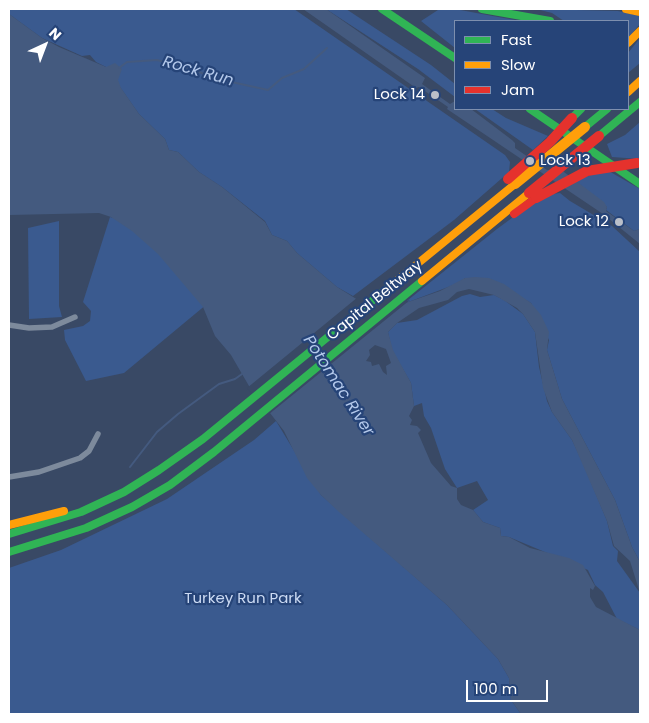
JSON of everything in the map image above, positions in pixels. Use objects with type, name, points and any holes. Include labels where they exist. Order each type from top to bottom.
[{"type":"main road","points":[[382,9],[454,57]]},
{"type":"main road","points":[[482,9],[544,20]]},
{"type":"main road","points":[[626,9],[640,12]]},
{"type":"main road","points":[[629,42],[640,31]]},
{"type":"main road","points":[[629,91],[640,81]]},
{"type":"main road","points":[[532,196],[640,102]]},
{"type":"main road","points":[[531,110],[640,184]]},
{"type":"main road","points":[[512,182],[606,110]]},
{"type":"main road","points":[[512,182],[577,112]]},
{"type":"main road","points":[[532,196],[587,171],[638,163]]},
{"type":"main road","name":"Capital Beltway","points":[[9,534],[81,512],[106,501],[138,483],[182,454],[454,233],[512,182]]},
{"type":"main road","name":"Capital Beltway","points":[[9,552],[86,528],[132,507],[194,468],[465,247],[532,196]]},
{"type":"main road","points":[[9,525],[78,507],[138,483]]},
{"type":"main road","points":[[9,559],[86,528]]},
{"type":"street","points":[[9,325],[29,328],[52,327],[75,317]]},
{"type":"street","points":[[9,477],[39,472],[80,458],[89,451],[98,434]]},
{"type":"green space","points":[[9,9],[294,9],[505,155],[510,162],[509,172],[454,220],[353,296],[337,287],[297,253],[287,241],[272,235],[265,221],[222,187],[199,172],[178,152],[169,150],[165,139],[139,114],[106,67],[96,62],[90,55],[82,56],[42,38],[9,14]]},
{"type":"green space","points":[[326,9],[346,9],[431,65],[454,83],[454,96],[418,69]]},
{"type":"green space","points":[[455,9],[516,20],[454,20],[454,47],[421,21],[438,10]]},
{"type":"green space","points":[[536,9],[618,11],[640,16],[640,24],[629,37],[629,20],[562,20],[552,13]]},
{"type":"green space","points":[[640,38],[640,63],[629,72],[629,52]]},
{"type":"green space","points":[[476,110],[494,110],[506,118],[548,136],[533,150]]},
{"type":"green space","points":[[640,122],[640,159],[612,157],[607,144],[625,135]]},
{"type":"green space","points":[[607,170],[640,189],[640,229],[634,231],[606,210],[607,207],[574,180]]},
{"type":"green space","points":[[560,193],[612,226],[640,252],[640,562],[632,547],[615,500],[562,399],[547,350],[549,340],[531,303],[519,296],[465,278],[459,283],[403,304],[543,195]]},
{"type":"green space","points":[[110,217],[126,222],[151,240],[207,304],[124,373],[86,381],[65,340],[64,330],[83,326],[90,321],[91,311],[83,302]]},
{"type":"green space","points":[[59,221],[59,306],[62,317],[29,319],[28,228]]},
{"type":"green space","points":[[470,294],[480,297],[494,295],[504,300],[523,314],[535,332],[539,367],[547,401],[552,412],[572,440],[583,463],[607,521],[613,546],[618,551],[617,561],[640,593],[640,630],[617,619],[603,592],[595,585],[588,570],[509,537],[501,536],[500,528],[483,522],[473,510],[488,500],[477,481],[457,488],[445,469],[431,428],[424,416],[422,403],[414,406],[411,383],[392,350],[388,332],[397,323],[417,320],[462,296]]},
{"type":"green space","name":"Turkey Run Park","points":[[276,421],[321,495],[447,605],[498,659],[509,678],[511,700],[521,714],[9,714],[9,568],[61,550],[167,499],[254,440]]},
{"type":"water","points":[[303,9],[326,9],[425,78],[422,84],[450,104],[454,102],[454,110],[472,110],[512,140],[515,143],[515,148],[547,170],[560,169],[604,202],[607,207],[606,211],[634,231],[640,229],[640,244],[603,214],[447,109],[448,107],[419,87],[416,88]]},
{"type":"water","name":"Potomac River","points":[[9,14],[42,38],[59,47],[106,67],[115,63],[122,69],[118,80],[121,88],[139,114],[165,139],[169,150],[178,152],[199,172],[222,187],[265,222],[272,235],[287,241],[297,253],[337,287],[358,300],[391,308],[440,291],[465,278],[475,277],[489,278],[504,284],[531,303],[541,315],[549,332],[547,350],[562,399],[615,500],[632,547],[640,562],[640,593],[630,561],[614,546],[607,521],[572,440],[552,412],[543,388],[535,332],[517,308],[494,295],[469,289],[457,292],[448,300],[419,308],[397,323],[388,332],[393,350],[411,383],[414,406],[409,416],[412,420],[410,425],[417,426],[421,430],[418,433],[431,463],[451,486],[457,488],[457,499],[461,505],[473,510],[483,522],[500,528],[501,536],[509,537],[530,548],[569,558],[583,565],[595,586],[593,590],[590,588],[590,597],[596,607],[640,630],[640,714],[521,714],[511,700],[509,678],[498,659],[447,605],[339,512],[307,478],[284,431],[249,386],[231,355],[215,336],[203,307],[158,254],[132,231],[111,217],[99,213],[9,215]],"holes":[[[375,345],[386,349],[391,363],[386,366],[387,375],[379,364],[372,366],[371,362],[366,361],[370,355],[369,350]]]},
{"type":"pier","points":[[358,297],[374,303],[391,305],[410,300],[268,415],[247,388]]},
{"type":"waterway","name":"Rock Run","points":[[119,68],[127,62],[157,60],[191,69],[218,79],[268,90],[282,78],[304,69],[327,48]]},
{"type":"waterway","points":[[130,467],[157,432],[178,414],[219,384],[235,379],[242,374]]},
{"type":"traffic: fast","points":[[382,9],[454,57]]},
{"type":"traffic: fast","points":[[482,9],[544,20]]},
{"type":"traffic: fast","points":[[599,136],[640,102]]},
{"type":"traffic: fast","points":[[531,110],[640,184]]},
{"type":"traffic: fast","points":[[572,118],[580,110]]},
{"type":"traffic: fast","points":[[585,127],[606,110]]},
{"type":"traffic: fast","points":[[9,552],[86,528],[132,507],[170,485],[214,452],[422,281]]},
{"type":"traffic: fast","points":[[9,534],[81,512],[124,492],[159,470],[203,439],[389,287]]},
{"type":"traffic: slow","points":[[626,9],[640,12]]},
{"type":"traffic: slow","points":[[629,42],[640,31]]},
{"type":"traffic: slow","points":[[629,91],[640,81]]},
{"type":"traffic: slow","points":[[515,184],[585,127]]},
{"type":"traffic: slow","points":[[389,287],[515,184]]},
{"type":"traffic: slow","points":[[422,281],[529,193]]},
{"type":"traffic: slow","points":[[9,525],[64,511]]},
{"type":"traffic: jam","points":[[508,179],[550,142],[572,118]]},
{"type":"traffic: jam","points":[[529,193],[599,136]]},
{"type":"traffic: jam","points":[[536,198],[587,171],[637,163]]},
{"type":"traffic: jam","points":[[514,214],[536,198]]},
{"type":"place","name":"Lock 14","points":[[435,95]]},
{"type":"place","name":"Lock 13","points":[[530,161]]},
{"type":"place","name":"Lock 12","points":[[619,222]]}]
